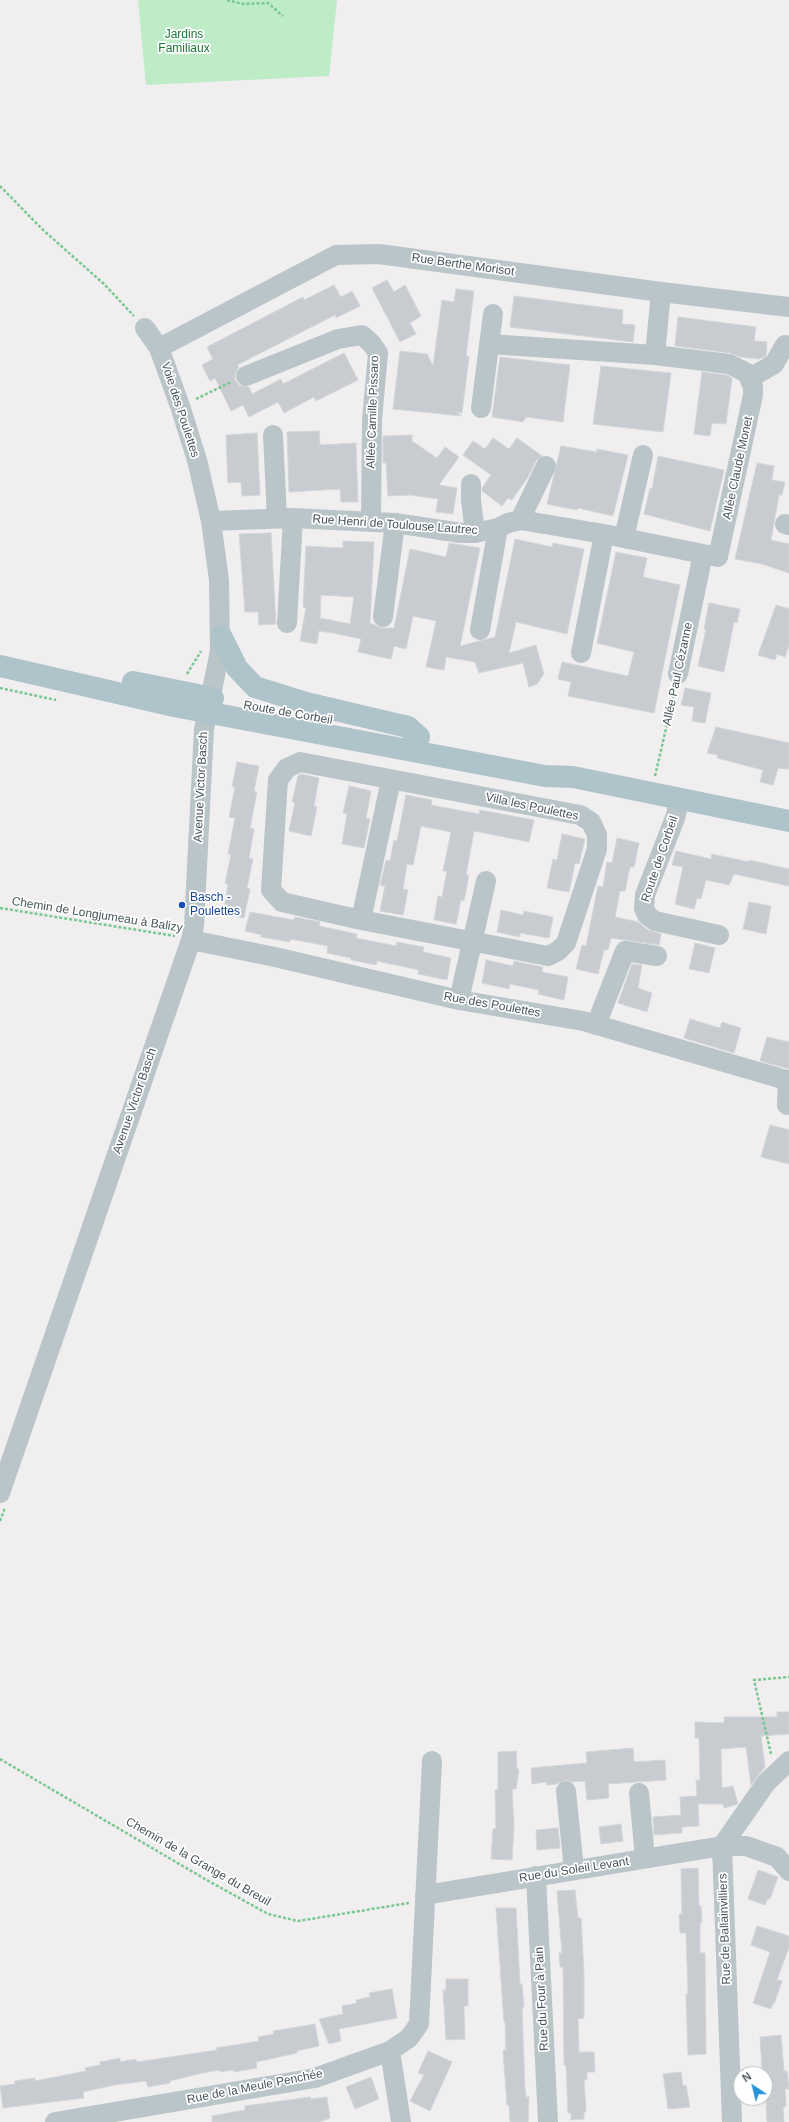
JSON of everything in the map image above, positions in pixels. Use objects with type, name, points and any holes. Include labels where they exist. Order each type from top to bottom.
[{"type":"main road","points":[[221,636],[237,668],[255,687],[306,703],[408,727],[419,737]]},
{"type":"main road","name":"Route de Corbeil","points":[[0,659],[33,662],[209,704],[545,776],[573,777],[789,821]]},
{"type":"main road","name":"Route de Corbeil","points":[[0,666],[167,704],[246,706],[419,737],[548,767],[573,777]]},
{"type":"street","name":"Rue Berthe Morisot","points":[[159,348],[336,255],[379,254],[661,292],[789,307]]},
{"type":"street","points":[[655,355],[661,292]]},
{"type":"street","points":[[480,408],[493,314]]},
{"type":"street","name":"Voie des Poulettes","points":[[145,328],[159,348],[180,406],[197,460],[211,521],[219,580],[221,636],[220,651],[209,704]]},
{"type":"street","name":"Allée Camille Pissaro","points":[[246,376],[338,339],[362,336],[371,343],[378,353],[372,420],[371,522]]},
{"type":"street","points":[[489,344],[655,355],[729,364],[747,373],[750,378],[774,364],[785,345]]},
{"type":"street","name":"Allée Claude Monet","points":[[711,556],[753,395],[750,378]]},
{"type":"street","points":[[273,435],[285,518],[287,623]]},
{"type":"street","points":[[624,538],[644,455]]},
{"type":"street","points":[[520,520],[546,466]]},
{"type":"street","points":[[471,484],[471,500],[475,533]]},
{"type":"street","name":"Rue Henri de Toulouse Lautrec","points":[[211,521],[285,518],[395,523],[461,533],[475,533],[498,528],[508,523],[520,520],[604,534],[711,556]]},
{"type":"street","points":[[383,617],[395,523]]},
{"type":"street","points":[[480,630],[498,528]]},
{"type":"street","points":[[581,653],[604,534]]},
{"type":"street","name":"Allée Paul Cézanne","points":[[678,674],[711,556]]},
{"type":"street","name":"Avenue Victor Basch","points":[[0,1493],[191,940],[194,918],[204,729],[209,704]]},
{"type":"street","name":"Villa les Poulettes","points":[[300,762],[580,815],[591,822],[597,835],[597,849],[566,943],[558,951],[548,956],[361,920],[282,902],[271,890],[278,780],[287,768],[300,762]]},
{"type":"street","points":[[361,920],[391,780]]},
{"type":"street","name":"Route de Corbeil","points":[[680,799],[676,818],[645,895],[644,908],[647,915],[655,921],[719,935]]},
{"type":"street","points":[[459,1000],[486,881]]},
{"type":"street","name":"Rue des Poulettes","points":[[191,940],[283,959],[459,1000],[583,1021],[788,1080]]},
{"type":"street","points":[[596,1025],[625,950],[657,956]]},
{"type":"street","points":[[787,1105],[788,1080]]},
{"type":"street","name":"Rue de la Meule Penchée","points":[[55,2122],[135,2115],[315,2078],[390,2051],[409,2038],[419,2024],[432,1761]]},
{"type":"street","points":[[722,1846],[774,1774],[789,1761]]},
{"type":"street","points":[[566,1792],[574,1870]]},
{"type":"street","points":[[639,1793],[645,1858]]},
{"type":"street","name":"Rue du Soleil Levant","points":[[425,1895],[722,1846],[746,1846],[777,1857],[789,1871]]},
{"type":"street","name":"Rue de Ballainvilliers","points":[[722,1846],[732,2122]]},
{"type":"street","name":"Rue du Four à Pain","points":[[536,1876],[548,2122]]},
{"type":"street","points":[[390,2051],[401,2122]]},
{"type":"path","points":[[227,0],[243,4],[268,3],[283,16]]},
{"type":"path","points":[[0,186],[42,229],[104,284],[145,328]]},
{"type":"path","points":[[180,406],[246,376]]},
{"type":"path","name":"Allée Paul Cézanne","points":[[651,793],[678,674]]},
{"type":"path","name":"Chemin de Longjumeau à Balizy","points":[[0,908],[191,940]]},
{"type":"path","points":[[774,1774],[754,1680],[789,1677]]},
{"type":"path","name":"Chemin de la Grange du Breuil","points":[[0,1759],[204,1879],[268,1914],[298,1921],[409,1903],[425,1895]]},
{"type":"green space","name":"Jardins Familiaux","points":[[138,0],[337,0],[329,76],[146,85]]},
{"type":"building","points":[[387,280],[394,292],[405,285],[421,316],[410,323],[416,334],[400,342],[372,288]]},
{"type":"building","points":[[334,285],[341,297],[352,291],[360,306],[336,318],[335,315],[237,365],[239,367],[235,374],[235,380],[239,385],[249,387],[252,394],[281,379],[283,384],[344,353],[358,380],[316,401],[314,397],[284,413],[278,402],[249,417],[243,405],[231,411],[215,378],[210,381],[202,365],[213,359],[207,347],[303,297],[304,300]]},
{"type":"building","points":[[456,289],[474,291],[466,356],[469,357],[462,413],[456,412],[462,416],[393,409],[400,351],[427,354],[433,366],[442,300],[454,302]]},
{"type":"building","points":[[514,296],[623,310],[622,324],[635,325],[633,342],[510,327]]},
{"type":"building","points":[[678,317],[756,327],[754,341],[767,342],[766,356],[759,359],[740,357],[730,353],[675,346]]},
{"type":"building","points":[[500,357],[570,365],[563,422],[526,417],[523,422],[492,417]]},
{"type":"building","points":[[601,366],[671,373],[663,432],[593,424]]},
{"type":"building","points":[[702,372],[726,375],[732,378],[726,424],[712,423],[710,436],[694,434]]},
{"type":"building","points":[[319,431],[320,445],[356,443],[358,502],[341,502],[340,489],[289,492],[287,432]]},
{"type":"building","points":[[257,433],[260,495],[242,496],[241,482],[228,483],[226,435]]},
{"type":"building","points":[[412,435],[412,441],[437,458],[445,447],[459,457],[439,485],[457,488],[453,514],[436,512],[438,499],[411,495],[388,496],[386,463],[383,463],[383,436]]},
{"type":"building","points":[[493,438],[509,449],[517,438],[542,456],[536,461],[528,477],[512,500],[508,498],[502,506],[482,491],[482,488],[491,475],[463,455],[473,441],[485,449]]},
{"type":"building","points":[[561,446],[597,452],[597,449],[628,455],[613,516],[578,508],[577,510],[547,504]]},
{"type":"building","points":[[658,456],[724,470],[710,531],[644,514],[650,488],[652,489]]},
{"type":"building","points":[[757,463],[774,466],[772,480],[785,482],[782,495],[779,495],[771,540],[789,544],[789,573],[762,564],[735,559]]},
{"type":"building","points":[[271,533],[276,624],[259,625],[258,612],[245,612],[239,534]]},
{"type":"building","points":[[515,539],[552,547],[553,543],[584,549],[567,634],[516,622],[509,653],[536,645],[544,674],[537,684],[529,687],[523,663],[479,673],[475,662],[446,657],[444,670],[426,667],[436,621],[413,616],[406,649],[394,646],[391,659],[358,652],[361,639],[333,633],[319,631],[317,644],[300,641],[306,608],[303,607],[306,546],[343,548],[343,541],[374,542],[370,623],[382,628],[394,628],[410,549],[446,557],[449,543],[480,548],[460,646],[495,637]],"holes":[[[321,595],[354,597],[350,624],[320,618]]]},
{"type":"building","points":[[616,552],[647,558],[643,577],[680,585],[654,713],[568,696],[571,682],[558,679],[562,662],[628,676],[634,652],[597,643]]},
{"type":"building","points":[[709,603],[740,609],[737,623],[734,622],[724,672],[698,666],[706,629],[704,629]]},
{"type":"building","points":[[776,605],[789,609],[789,646],[785,657],[777,654],[775,660],[758,655]]},
{"type":"building","points":[[685,688],[711,693],[705,723],[692,721],[694,707],[681,705]]},
{"type":"building","points":[[716,727],[789,743],[789,769],[778,768],[773,785],[760,782],[763,770],[717,758],[718,755],[707,753]]},
{"type":"building","points":[[237,762],[259,766],[254,791],[257,792],[250,828],[254,829],[249,858],[253,859],[247,888],[250,889],[244,918],[223,914],[228,884],[225,883],[231,855],[228,854],[235,818],[229,817],[235,787],[232,787]]},
{"type":"building","points":[[301,774],[319,778],[314,806],[317,807],[311,836],[289,831],[295,802],[292,802],[298,776]]},
{"type":"building","points":[[349,786],[371,791],[366,818],[370,819],[364,848],[342,844],[347,814],[343,813]]},
{"type":"building","points":[[406,795],[432,800],[431,805],[479,814],[480,810],[534,820],[529,842],[474,831],[466,875],[469,875],[464,901],[461,900],[456,924],[434,920],[438,896],[442,897],[447,871],[443,871],[451,832],[421,826],[413,865],[407,864],[403,889],[408,890],[403,915],[380,911],[385,886],[380,885],[386,860],[390,861],[394,840],[397,841]]},
{"type":"building","points":[[562,834],[585,839],[579,864],[575,863],[569,892],[547,888],[553,859],[557,860]]},
{"type":"building","points":[[617,838],[639,843],[634,867],[630,867],[625,891],[620,891],[615,917],[638,922],[648,930],[661,934],[659,945],[611,938],[608,950],[604,950],[598,974],[576,969],[582,945],[586,946],[598,886],[603,887],[607,862],[612,863]]},
{"type":"building","points":[[676,851],[711,859],[712,854],[789,869],[789,886],[734,874],[729,885],[706,880],[701,899],[697,898],[694,909],[675,904],[683,867],[672,865]]},
{"type":"building","points":[[749,902],[771,906],[766,934],[743,929]]},
{"type":"building","points":[[501,910],[523,915],[524,911],[553,917],[549,938],[520,933],[520,937],[497,932]]},
{"type":"building","points":[[250,912],[294,920],[295,917],[320,922],[319,926],[357,934],[356,938],[396,946],[397,942],[424,947],[423,952],[451,958],[447,980],[418,974],[419,970],[377,961],[376,965],[351,960],[351,958],[327,953],[328,946],[290,939],[290,942],[261,937],[262,935],[245,931]]},
{"type":"building","points":[[695,943],[715,948],[709,973],[689,969]]},
{"type":"building","points":[[486,960],[513,966],[514,961],[543,967],[542,972],[568,977],[564,1000],[538,994],[539,990],[510,984],[509,989],[482,983]]},
{"type":"building","points":[[632,964],[642,965],[638,988],[652,993],[647,1012],[618,1003]]},
{"type":"building","points":[[690,1019],[720,1028],[722,1022],[741,1028],[734,1053],[684,1038]]},
{"type":"building","points":[[767,1037],[789,1042],[789,1069],[760,1061]]},
{"type":"building","points":[[770,1125],[789,1130],[789,1164],[761,1157]]},
{"type":"building","points":[[777,1712],[789,1712],[789,1734],[761,1736],[765,1767],[751,1785],[746,1747],[721,1749],[722,1788],[733,1786],[738,1804],[724,1808],[723,1804],[698,1804],[699,1826],[682,1827],[682,1833],[654,1835],[653,1817],[681,1815],[680,1797],[697,1796],[696,1780],[700,1780],[699,1738],[695,1738],[695,1722],[724,1723],[724,1717],[777,1717]]},
{"type":"building","points":[[633,1748],[634,1762],[665,1760],[666,1780],[608,1784],[609,1798],[587,1800],[585,1781],[573,1782],[565,1780],[557,1784],[547,1785],[546,1782],[532,1784],[531,1768],[587,1763],[586,1752]]},
{"type":"building","points":[[516,1751],[517,1769],[519,1769],[516,1789],[512,1789],[514,1827],[512,1860],[491,1859],[493,1829],[496,1828],[495,1790],[498,1790],[498,1752]]},
{"type":"building","points":[[621,1824],[623,1841],[601,1844],[599,1827]]},
{"type":"building","points":[[558,1828],[560,1848],[537,1850],[536,1830]]},
{"type":"building","points":[[698,1868],[699,1906],[701,1906],[702,1923],[700,1923],[700,1953],[705,1953],[706,2054],[688,2055],[686,1933],[680,1933],[679,1914],[682,1914],[681,1869]]},
{"type":"building","points":[[758,1870],[778,1877],[770,1899],[768,1898],[765,1905],[748,1899]]},
{"type":"building","points":[[575,1890],[578,1918],[581,1918],[584,1975],[584,2018],[578,2019],[579,2052],[594,2052],[595,2072],[587,2072],[587,2080],[584,2080],[586,2112],[584,2112],[584,2119],[571,2120],[571,2113],[568,2113],[566,2065],[564,2065],[563,1967],[560,1967],[559,1953],[562,1953],[557,1891]]},
{"type":"building","points":[[496,1908],[516,1908],[520,1984],[522,1984],[524,2007],[522,2007],[525,2089],[526,2097],[529,2097],[528,2122],[510,2122],[509,2105],[507,2105],[503,2050],[506,2050],[505,2022]]},
{"type":"building","points":[[757,1926],[789,1936],[789,1947],[777,1980],[782,1981],[771,2009],[753,2003],[770,1952],[751,1945]]},
{"type":"building","points":[[446,1979],[468,1979],[468,2006],[464,2006],[465,2039],[446,2040],[443,1990],[446,1990]]},
{"type":"building","points":[[392,1989],[397,2018],[339,2029],[341,2041],[329,2044],[319,2019],[343,2014],[342,2006],[357,2003],[356,2000],[370,1997],[369,1993]]},
{"type":"building","points":[[315,2024],[319,2046],[297,2051],[297,2053],[256,2062],[257,2068],[234,2072],[233,2070],[220,2072],[220,2070],[202,2073],[170,2081],[170,2083],[148,2087],[146,2081],[114,2085],[83,2092],[84,2098],[3,2108],[0,2086],[15,2084],[15,2081],[35,2078],[35,2081],[86,2071],[85,2068],[100,2065],[100,2062],[120,2058],[120,2062],[136,2059],[137,2062],[217,2050],[216,2048],[259,2041],[258,2037],[274,2034],[273,2031]]},
{"type":"building","points":[[781,2035],[784,2071],[787,2071],[789,2089],[785,2089],[786,2107],[783,2107],[784,2122],[767,2122],[766,2106],[773,2106],[773,2066],[762,2066],[760,2037]]},
{"type":"building","points":[[428,2051],[452,2062],[430,2111],[410,2101],[424,2075],[418,2073]]},
{"type":"building","points":[[681,2072],[683,2086],[686,2085],[690,2107],[668,2109],[663,2074]]},
{"type":"building","points":[[371,2077],[379,2099],[355,2109],[346,2087]]},
{"type":"building","points":[[310,2097],[311,2099],[327,2097],[330,2118],[320,2122],[212,2122],[212,2116],[245,2110],[245,2106]]},
{"type":"place","name":"Basch - Poulettes","points":[[182,905]]}]
